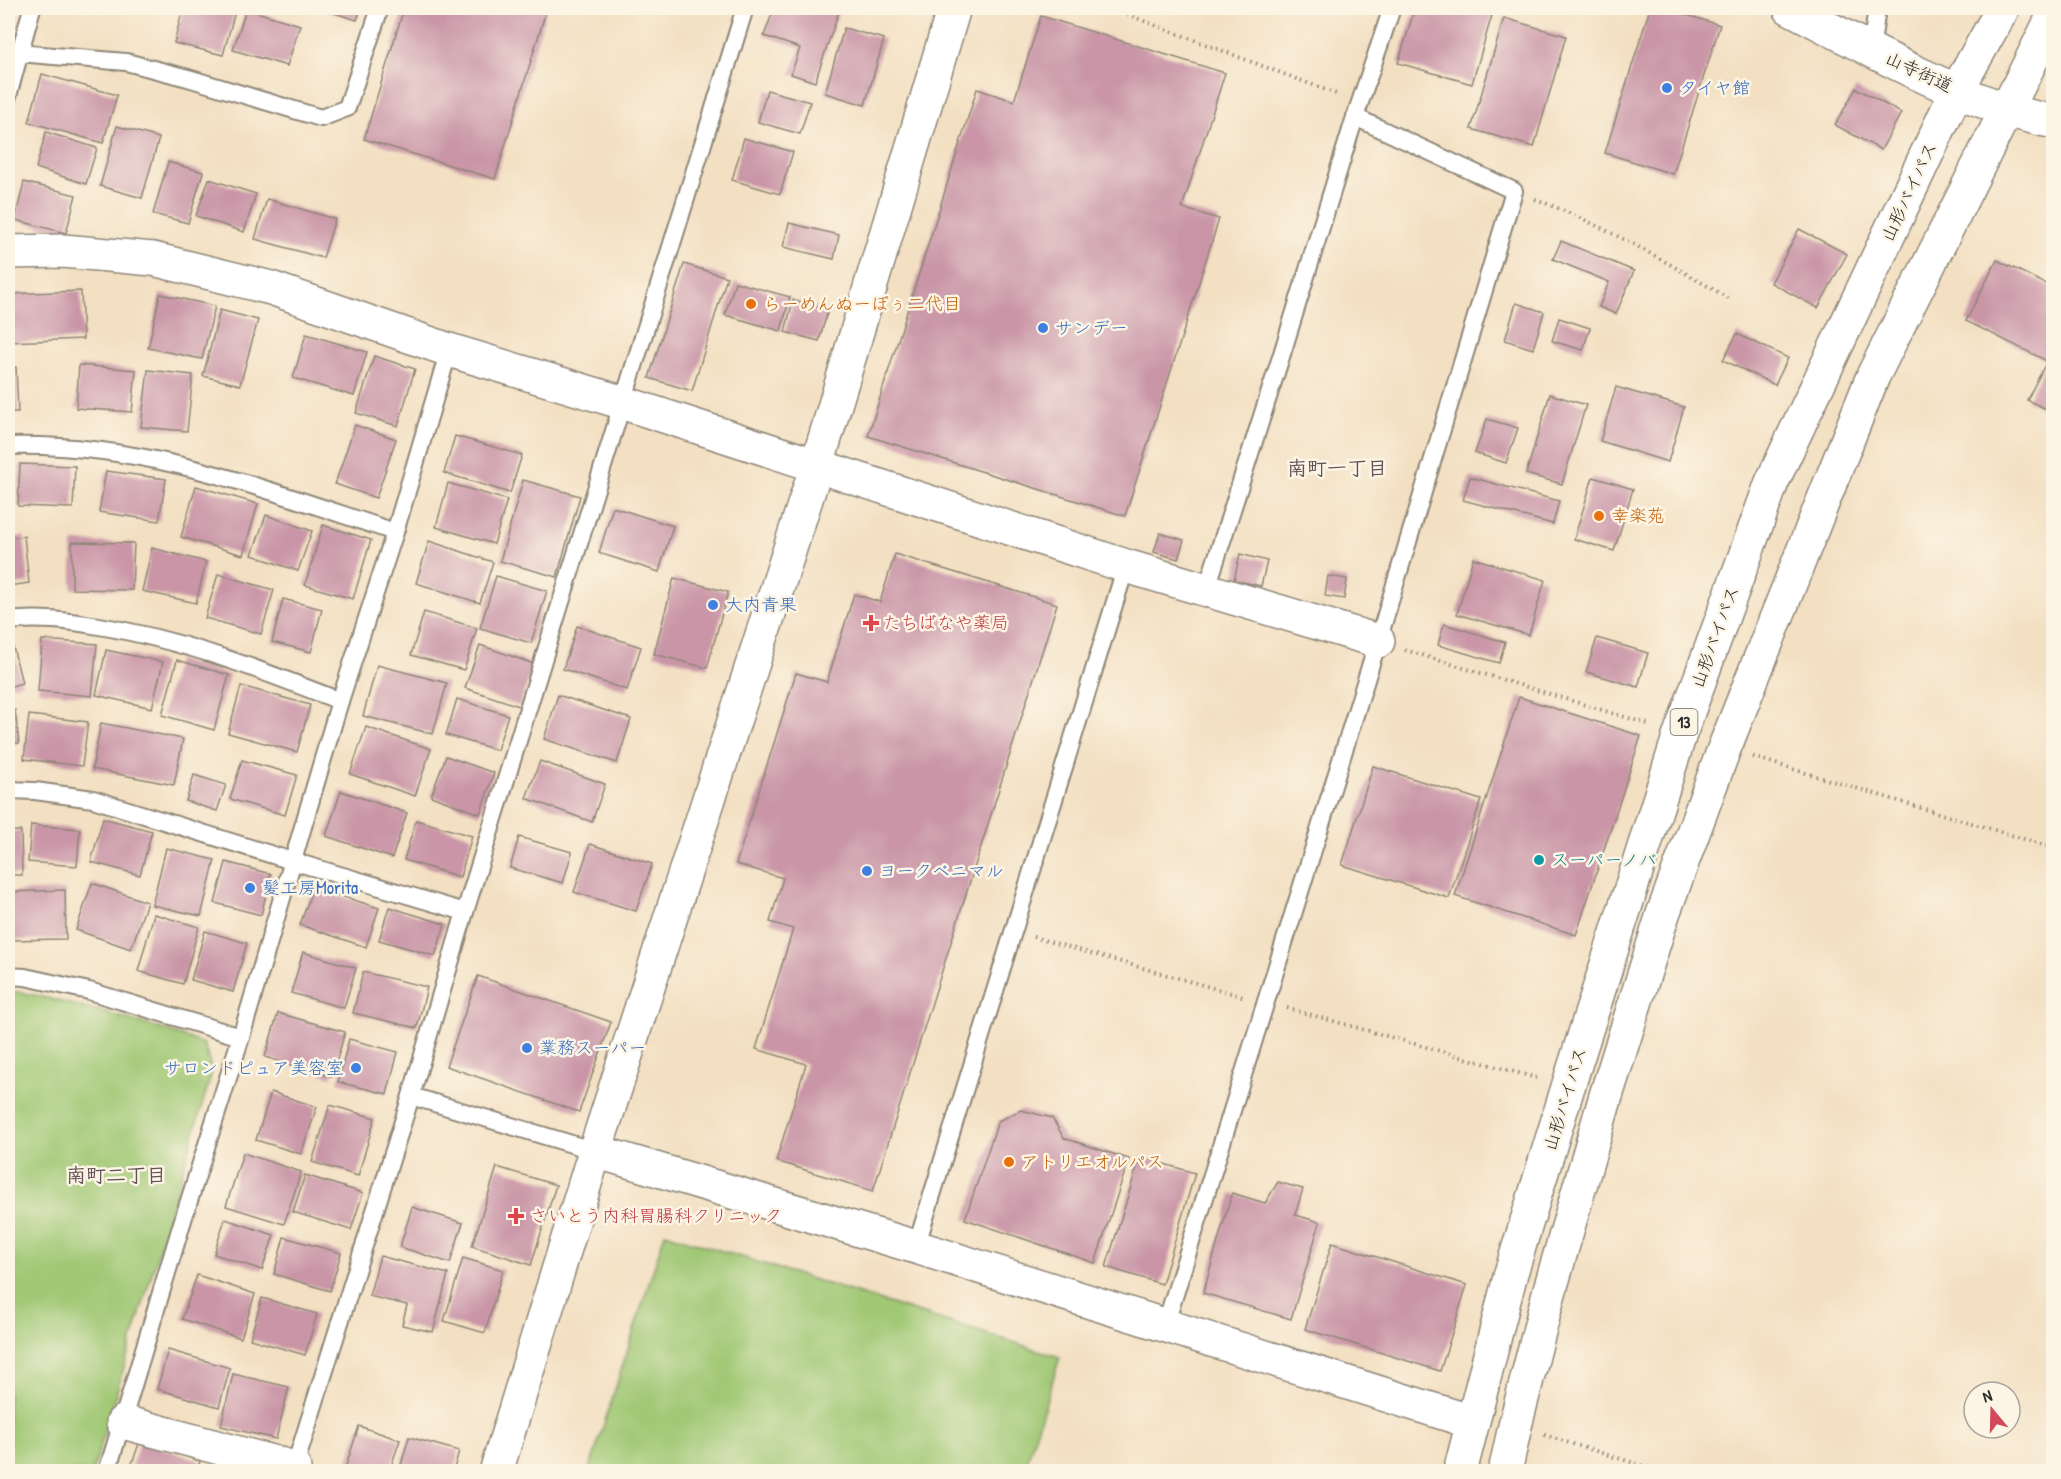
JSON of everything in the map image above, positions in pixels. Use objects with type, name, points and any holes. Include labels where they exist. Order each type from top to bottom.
[{"type":"main road","points":[[496,1472],[595,1151],[817,465],[954,8]]},
{"type":"main road","name":"山寺街道","points":[[1790,8],[1872,51],[1958,90],[2006,110],[2054,122]]},
{"type":"main road","name":"山形バイパス","points":[[1460,1472],[1511,1273],[1568,1087],[1680,734],[1772,482],[1958,90],[2003,8]]},
{"type":"main road","points":[[1505,1472],[1549,1293],[1605,1099],[1663,914],[1724,749],[1873,376],[2054,15]]},
{"type":"main road","points":[[8,252],[63,251],[153,258],[271,288],[449,350],[624,403],[1126,566],[1378,641]]},
{"type":"main road","points":[[595,1151],[916,1247],[1472,1422]]},
{"type":"main road","points":[[123,1422],[294,1470]]},
{"type":"lane","points":[[8,96],[13,53],[32,8]]},
{"type":"lane","points":[[13,53],[126,62],[321,118],[348,108],[380,8]]},
{"type":"lane","points":[[294,1470],[745,8]]},
{"type":"lane","points":[[1206,591],[1392,8]]},
{"type":"lane","points":[[1872,51],[1877,8]]},
{"type":"lane","points":[[1165,1326],[1378,641],[1514,191],[1358,110]]},
{"type":"lane","points":[[107,1472],[241,1036],[340,701],[395,532],[449,350]]},
{"type":"lane","points":[[8,446],[49,445],[106,450],[160,459],[257,487],[395,532]]},
{"type":"lane","points":[[916,1247],[1126,566]]},
{"type":"lane","points":[[8,621],[63,620],[131,632],[190,646],[242,663],[340,701]]},
{"type":"lane","points":[[8,790],[35,791],[93,799],[465,912]]},
{"type":"lane","points":[[8,976],[25,977],[89,991],[241,1036]]},
{"type":"lane","points":[[411,1096],[595,1151]]},
{"type":"path","points":[[1110,8],[1358,110]]},
{"type":"path","points":[[1514,191],[1568,212],[1646,250],[1728,298]]},
{"type":"path","points":[[1378,641],[1680,734]]},
{"type":"path","points":[[1724,749],[2054,848]]},
{"type":"path","points":[[1012,931],[1568,1087]]},
{"type":"path","points":[[1515,1426],[1663,1472]]},
{"type":"green space","points":[[8,991],[118,1016],[204,1044],[212,1072],[93,1471],[8,1472]]},
{"type":"green space","points":[[665,1233],[1060,1357],[1024,1471],[589,1471]]},
{"type":"building","points":[[183,8],[236,8],[223,55],[174,43]]},
{"type":"building","points":[[318,8],[361,8],[357,20]]},
{"type":"building","points":[[404,8],[547,8],[495,179],[364,139]]},
{"type":"building","points":[[774,8],[840,8],[815,82],[791,74],[800,48],[764,36]]},
{"type":"building","points":[[1415,8],[1494,8],[1472,84],[1398,63]]},
{"type":"building","points":[[1650,8],[1663,8],[1720,25],[1673,174],[1605,153]]},
{"type":"building","points":[[246,9],[300,25],[287,66],[233,50]]},
{"type":"building","name":"サンデー","points":[[1041,16],[1225,73],[1182,208],[1219,219],[1125,516],[868,436],[977,89],[1014,101]]},
{"type":"building","points":[[1504,18],[1566,36],[1534,147],[1471,129]]},
{"type":"building","points":[[844,28],[884,39],[865,105],[825,93]]},
{"type":"building","points":[[42,74],[117,95],[103,143],[29,122]]},
{"type":"building","points":[[1856,88],[1901,113],[1881,150],[1835,125]]},
{"type":"building","points":[[767,90],[810,102],[800,134],[758,122]]},
{"type":"building","points":[[117,126],[159,138],[142,198],[100,186]]},
{"type":"building","points":[[46,132],[97,148],[86,184],[36,168]]},
{"type":"building","points":[[744,138],[793,152],[780,194],[732,180]]},
{"type":"building","points":[[168,162],[203,172],[188,223],[153,214]]},
{"type":"building","points":[[209,179],[256,194],[244,232],[196,216]]},
{"type":"building","points":[[24,182],[76,195],[66,233],[15,220]]},
{"type":"building","points":[[267,199],[335,219],[323,258],[255,239]]},
{"type":"building","points":[[789,223],[839,235],[834,259],[783,247]]},
{"type":"building","points":[[1799,229],[1847,254],[1818,308],[1771,283]]},
{"type":"building","points":[[1561,241],[1634,271],[1616,314],[1599,307],[1609,282],[1553,259]]},
{"type":"building","points":[[1997,260],[2054,288],[2054,413],[2027,400],[2047,361],[1966,321]]},
{"type":"building","points":[[684,264],[727,277],[692,391],[649,378]]},
{"type":"building","points":[[735,282],[790,297],[781,331],[725,315]]},
{"type":"building","points":[[81,291],[83,339],[8,342],[8,294]]},
{"type":"building","points":[[160,294],[215,306],[202,359],[148,348]]},
{"type":"building","points":[[793,300],[828,310],[819,341],[785,332]]},
{"type":"building","points":[[1516,303],[1544,312],[1533,349],[1505,340]]},
{"type":"building","points":[[220,310],[258,320],[240,385],[203,376]]},
{"type":"building","points":[[1559,318],[1590,328],[1583,350],[1552,341]]},
{"type":"building","points":[[306,334],[367,352],[354,396],[293,378]]},
{"type":"building","points":[[1737,334],[1788,358],[1775,385],[1723,360]]},
{"type":"building","points":[[374,356],[415,369],[398,426],[356,413]]},
{"type":"building","points":[[79,365],[136,370],[132,412],[76,408]]},
{"type":"building","points":[[16,367],[18,412],[8,412],[8,368]]},
{"type":"building","points":[[148,370],[193,375],[187,431],[141,427]]},
{"type":"building","points":[[1616,387],[1684,407],[1668,462],[1600,441]]},
{"type":"building","points":[[1550,394],[1586,405],[1562,484],[1526,474]]},
{"type":"building","points":[[1487,419],[1518,428],[1506,463],[1475,453]]},
{"type":"building","points":[[355,425],[396,439],[376,498],[335,484]]},
{"type":"building","points":[[455,436],[522,455],[510,493],[444,473]]},
{"type":"building","points":[[20,464],[75,466],[73,508],[18,506]]},
{"type":"building","points":[[106,471],[166,479],[159,521],[99,512]]},
{"type":"building","points":[[1470,477],[1559,501],[1553,524],[1463,500]]},
{"type":"building","points":[[1593,477],[1633,489],[1614,551],[1574,539]]},
{"type":"building","points":[[523,480],[580,496],[557,577],[500,561]]},
{"type":"building","points":[[448,483],[507,500],[494,544],[436,527]]},
{"type":"building","points":[[196,486],[258,504],[243,555],[181,537]]},
{"type":"building","points":[[613,507],[673,526],[659,572],[599,553]]},
{"type":"building","points":[[266,515],[312,531],[298,571],[252,555]]},
{"type":"building","points":[[323,525],[371,540],[353,599],[305,585]]},
{"type":"building","points":[[1160,533],[1184,540],[1178,559],[1154,552]]},
{"type":"building","points":[[24,536],[29,583],[8,586],[8,538]]},
{"type":"building","points":[[429,541],[493,562],[480,603],[416,583]]},
{"type":"building","points":[[72,542],[134,543],[132,590],[72,589]]},
{"type":"building","points":[[152,548],[206,562],[196,603],[142,591]]},
{"type":"building","name":"ヨークベニマル","points":[[895,554],[1057,604],[873,1191],[776,1161],[806,1064],[756,1049],[793,929],[770,922],[783,878],[736,864],[796,673],[827,682],[854,594],[880,602]]},
{"type":"building","points":[[1240,554],[1267,561],[1261,586],[1234,580]]},
{"type":"building","points":[[1473,558],[1545,580],[1529,635],[1457,614]]},
{"type":"building","points":[[218,574],[274,590],[261,634],[205,618]]},
{"type":"building","points":[[496,576],[547,591],[531,643],[480,628]]},
{"type":"building","points":[[1328,576],[1347,579],[1344,599],[1325,596]]},
{"type":"building","points":[[674,578],[728,592],[707,668],[654,654]]},
{"type":"building","points":[[283,599],[322,609],[311,652],[272,642]]},
{"type":"building","points":[[424,612],[477,628],[464,670],[411,655]]},
{"type":"building","points":[[1444,624],[1505,642],[1499,663],[1438,645]]},
{"type":"building","points":[[577,626],[641,647],[627,690],[563,669]]},
{"type":"building","points":[[10,635],[22,683],[8,687],[8,636]]},
{"type":"building","points":[[1597,638],[1648,653],[1638,687],[1586,672]]},
{"type":"building","points":[[42,640],[97,644],[92,696],[38,691]]},
{"type":"building","points":[[480,645],[534,664],[519,706],[465,688]]},
{"type":"building","points":[[106,650],[163,662],[152,708],[96,695]]},
{"type":"building","points":[[177,660],[229,675],[214,730],[162,715]]},
{"type":"building","points":[[377,665],[447,683],[433,734],[363,716]]},
{"type":"building","points":[[241,686],[310,705],[297,752],[228,733]]},
{"type":"building","points":[[558,695],[631,719],[617,763],[544,739]]},
{"type":"building","points":[[1519,697],[1641,736],[1576,935],[1455,896]]},
{"type":"building","points":[[457,699],[508,715],[497,750],[446,735]]},
{"type":"building","points":[[15,710],[19,743],[8,744],[8,711]]},
{"type":"building","points":[[29,715],[88,722],[82,766],[24,759]]},
{"type":"building","points":[[101,723],[183,739],[174,785],[92,769]]},
{"type":"building","points":[[366,727],[431,749],[415,796],[350,774]]},
{"type":"building","points":[[446,756],[494,773],[480,814],[431,796]]},
{"type":"building","points":[[242,760],[297,775],[285,815],[230,799]]},
{"type":"building","points":[[540,761],[605,784],[592,822],[526,798]]},
{"type":"building","points":[[1373,766],[1481,800],[1449,898],[1342,865]]},
{"type":"building","points":[[194,775],[226,785],[217,811],[186,801]]},
{"type":"building","points":[[341,791],[407,813],[392,858],[326,836]]},
{"type":"building","points":[[103,818],[152,831],[140,875],[91,862]]},
{"type":"building","points":[[416,820],[472,836],[460,877],[404,860]]},
{"type":"building","points":[[31,825],[80,829],[77,866],[28,862]]},
{"type":"building","points":[[8,831],[21,831],[22,875],[8,875]]},
{"type":"building","points":[[519,837],[572,852],[563,883],[510,868]]},
{"type":"building","points":[[590,844],[652,864],[636,911],[574,892]]},
{"type":"building","points":[[166,848],[215,860],[201,916],[152,905]]},
{"type":"building","points":[[226,862],[271,874],[261,915],[215,903]]},
{"type":"building","points":[[92,883],[147,902],[131,949],[76,930]]},
{"type":"building","points":[[313,887],[379,908],[366,947],[300,925]]},
{"type":"building","points":[[65,890],[66,939],[8,940],[8,892]]},
{"type":"building","points":[[389,907],[445,924],[435,956],[379,940]]},
{"type":"building","points":[[154,914],[199,927],[183,984],[138,971]]},
{"type":"building","points":[[205,931],[247,943],[233,992],[191,980]]},
{"type":"building","points":[[303,952],[356,968],[344,1008],[291,993]]},
{"type":"building","points":[[363,972],[427,987],[417,1028],[353,1013]]},
{"type":"building","points":[[478,976],[611,1022],[579,1112],[446,1066]]},
{"type":"building","points":[[278,1013],[345,1032],[332,1077],[265,1057]]},
{"type":"building","points":[[349,1039],[398,1052],[387,1094],[338,1082]]},
{"type":"building","points":[[271,1092],[317,1107],[301,1154],[256,1140]]},
{"type":"building","points":[[330,1105],[375,1118],[358,1176],[312,1162]]},
{"type":"building","points":[[1021,1110],[1052,1118],[1064,1138],[1129,1159],[1095,1263],[965,1219],[998,1121]]},
{"type":"building","points":[[243,1153],[301,1172],[284,1224],[226,1206]]},
{"type":"building","points":[[1140,1157],[1195,1173],[1162,1284],[1106,1267]]},
{"type":"building","points":[[497,1167],[556,1185],[531,1265],[472,1246]]},
{"type":"building","points":[[305,1175],[363,1193],[351,1230],[293,1212]]},
{"type":"building","points":[[1278,1182],[1303,1189],[1295,1215],[1320,1222],[1291,1319],[1203,1293],[1232,1193],[1265,1203]]},
{"type":"building","points":[[412,1207],[463,1223],[450,1263],[400,1247]]},
{"type":"building","points":[[225,1219],[274,1235],[262,1270],[214,1254]]},
{"type":"building","points":[[284,1237],[341,1253],[330,1291],[274,1274]]},
{"type":"building","points":[[1332,1243],[1467,1285],[1440,1371],[1305,1329]]},
{"type":"building","points":[[380,1256],[448,1274],[433,1332],[402,1325],[407,1305],[369,1296]]},
{"type":"building","points":[[463,1258],[503,1270],[485,1333],[444,1321]]},
{"type":"building","points":[[197,1275],[255,1294],[241,1338],[182,1319]]},
{"type":"building","points":[[262,1298],[317,1314],[305,1355],[250,1339]]},
{"type":"building","points":[[168,1350],[230,1368],[219,1407],[157,1389]]},
{"type":"building","points":[[233,1374],[289,1387],[276,1439],[221,1426]]},
{"type":"building","points":[[359,1426],[400,1440],[389,1472],[344,1472]]},
{"type":"building","points":[[409,1437],[459,1451],[453,1472],[424,1472],[401,1465]]},
{"type":"building","points":[[140,1441],[200,1461],[197,1472],[129,1472]]},
{"type":"place","name":"タイヤ館","points":[[1667,88]]},
{"type":"place","name":"らーめんぬーぼぅ二代目","points":[[751,304]]},
{"type":"place","name":"サンデー","points":[[1043,328]]},
{"type":"place","name":"幸楽苑","points":[[1599,516]]},
{"type":"place","name":"大内青果","points":[[713,605]]},
{"type":"place","name":"たちばなや薬局","points":[[871,623]]},
{"type":"place","name":"スーパーノバ","points":[[1539,860]]},
{"type":"place","name":"ヨークベニマル","points":[[867,871]]},
{"type":"place","name":"髪工房Morita","points":[[250,888]]},
{"type":"place","name":"業務スーパー","points":[[527,1048]]},
{"type":"place","name":"サロンドピュア美容室","points":[[356,1068]]},
{"type":"place","name":"アトリエオルパス","points":[[1009,1162]]},
{"type":"place","name":"さいとう内科胃腸科クリニック","points":[[516,1216]]},
{"type":"district","name":"南町一丁目","points":[[1337,468]]},
{"type":"district","name":"南町二丁目","points":[[116,1175]]}]
